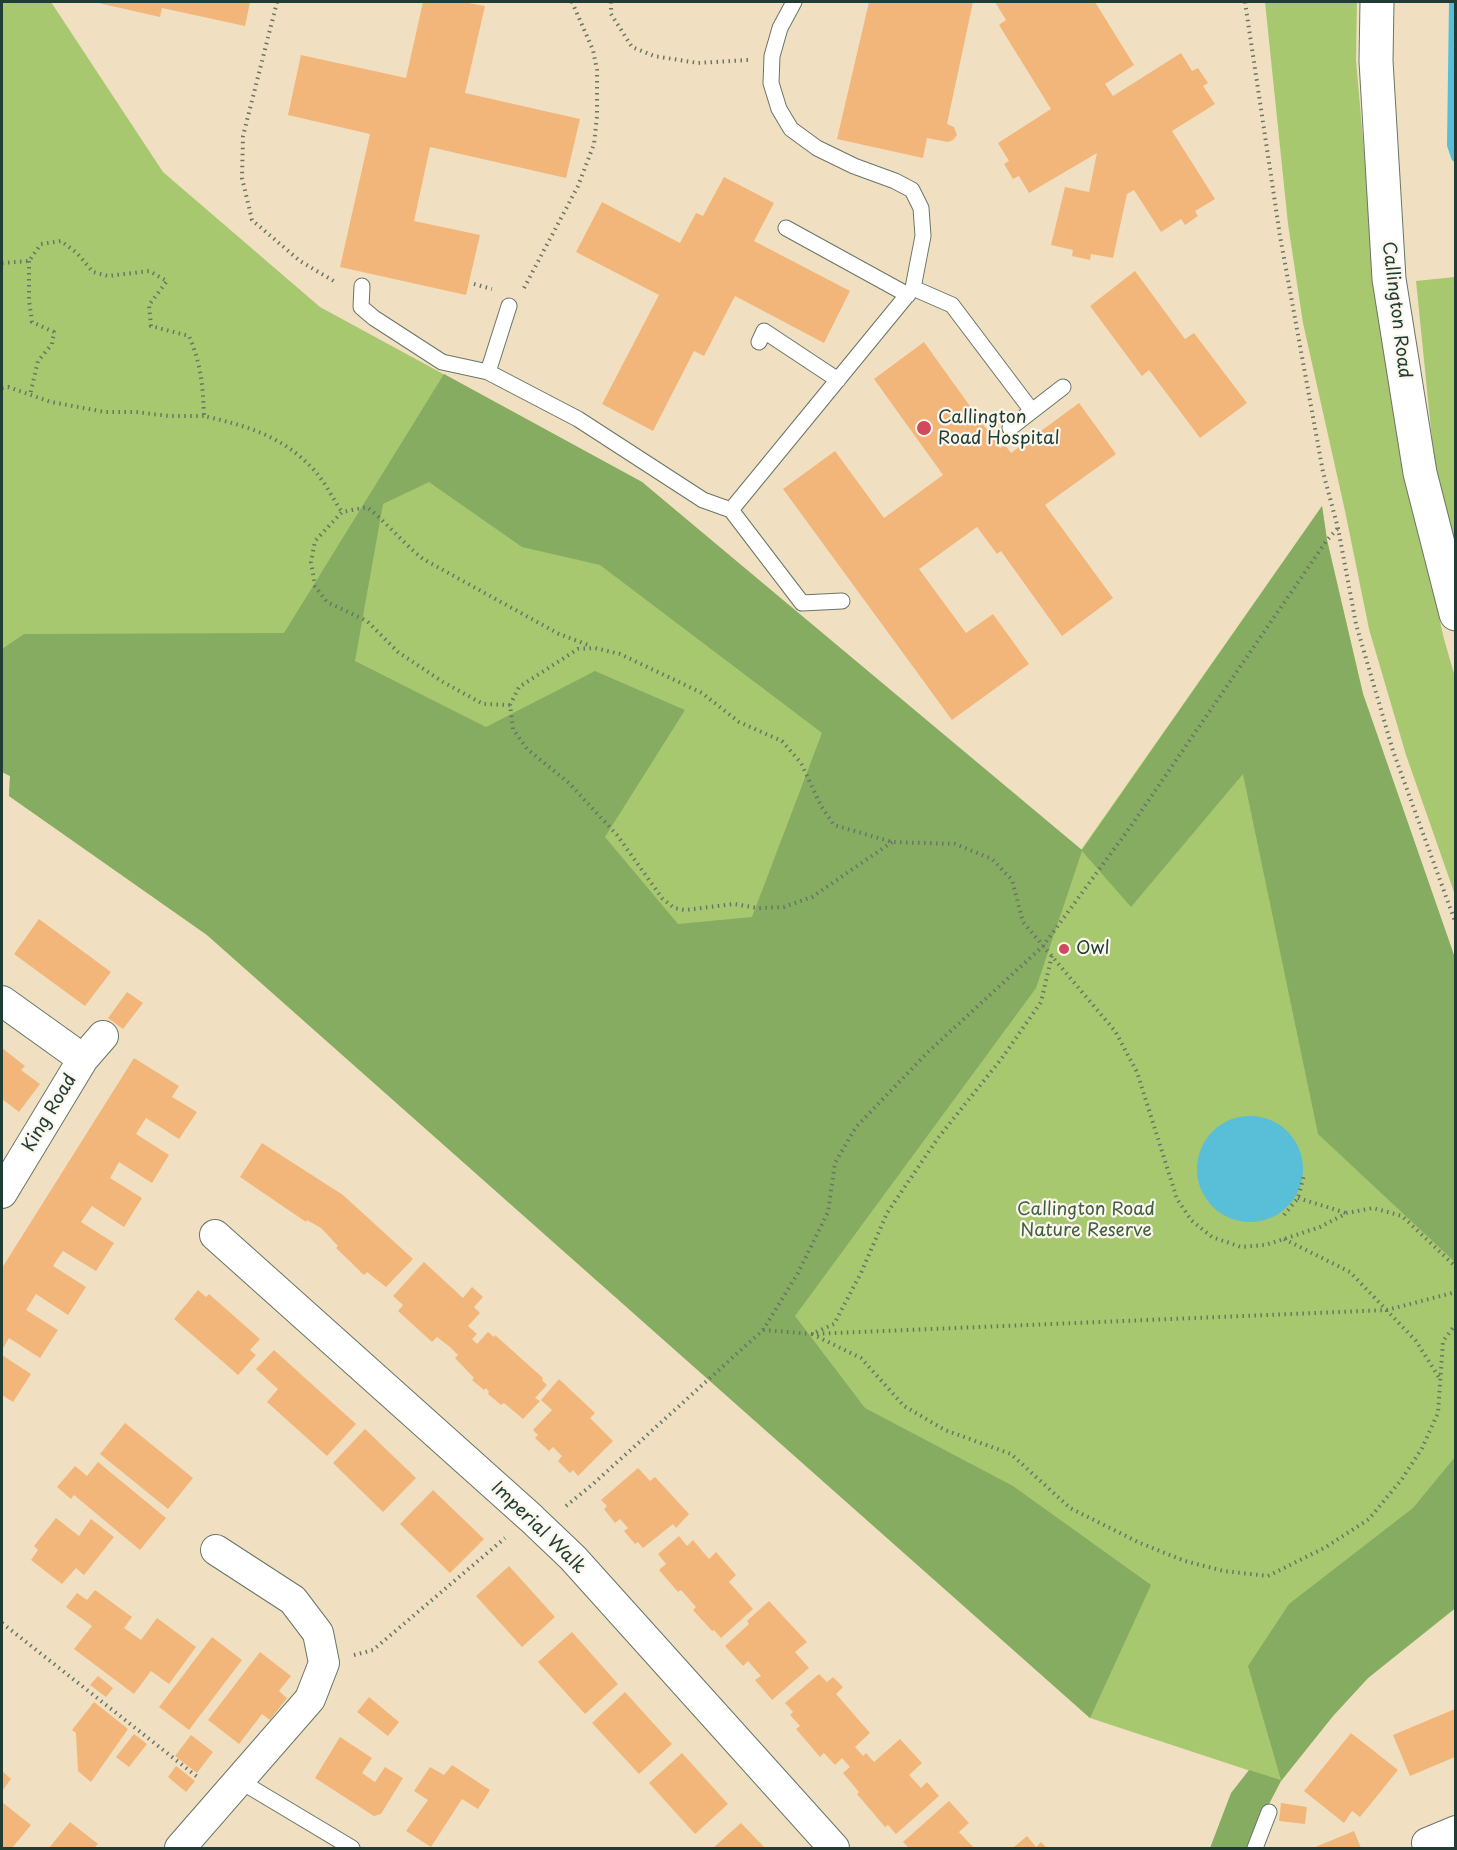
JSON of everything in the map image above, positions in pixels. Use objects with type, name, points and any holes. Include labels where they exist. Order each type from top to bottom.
[{"type":"main road","name":"Callington Road","points":[[1377,2],[1376,61],[1389,279],[1420,473],[1455,614]]},
{"type":"street","points":[[2,1001],[83,1059]]},
{"type":"street","name":"King Road","points":[[2,1193],[83,1059],[103,1036]]},
{"type":"street","name":"Imperial Walk","points":[[215,1235],[573,1558],[834,1848]]},
{"type":"street","points":[[180,1848],[310,1699],[324,1663],[318,1633],[293,1600],[216,1550]]},
{"type":"street","points":[[1427,1843],[1455,1831]]},
{"type":"lane","points":[[731,510],[910,291],[922,236],[921,208],[912,190],[817,148],[791,129],[779,109],[771,83],[772,56],[780,28],[794,2]]},
{"type":"lane","points":[[786,228],[910,291],[952,305],[1032,411]]},
{"type":"lane","points":[[362,291],[361,307],[442,362],[488,372],[578,419],[703,500],[731,510],[802,603],[842,601]]},
{"type":"lane","points":[[488,372],[509,306]]},
{"type":"lane","points":[[759,342],[764,331],[838,380]]},
{"type":"lane","points":[[1010,428],[1063,387]]},
{"type":"lane","points":[[232,1790],[352,1848]]},
{"type":"lane","points":[[1255,1848],[1269,1812]]},
{"type":"path","points":[[277,2],[243,136],[242,178],[252,220],[300,261],[362,291]]},
{"type":"path","points":[[509,306],[519,298],[578,186],[594,144],[597,116],[597,70],[593,50],[572,2]]},
{"type":"path","points":[[611,2],[611,14],[632,47],[654,56],[699,63],[739,61],[772,56]]},
{"type":"path","points":[[1245,2],[1280,236],[1323,472],[1338,528],[1356,624],[1393,751],[1455,924]]},
{"type":"path","points":[[30,395],[38,362],[51,344],[54,332],[32,322],[29,261],[41,244],[61,241],[77,253],[93,272],[108,276],[149,271],[167,281],[149,305],[151,326],[189,336],[202,377],[204,416]]},
{"type":"path","points":[[2,263],[29,261]]},
{"type":"path","points":[[2,388],[8,387],[51,402],[105,412],[204,416],[244,426],[284,443],[315,471],[342,512]]},
{"type":"path","points":[[510,705],[483,704],[443,682],[398,652],[367,621],[327,602],[315,586],[311,562],[315,542],[342,512],[367,507],[423,559],[559,634],[595,648],[620,654],[702,693],[740,722],[782,741],[801,763],[821,806],[834,825],[892,842],[955,843],[992,859],[1012,880],[1023,922],[1115,1031],[1137,1072],[1177,1199],[1191,1220],[1212,1237],[1241,1247],[1265,1245],[1320,1227],[1347,1214],[1373,1208],[1402,1216],[1455,1267]]},
{"type":"path","points":[[593,1484],[763,1330],[798,1273],[828,1212],[835,1163],[856,1126],[928,1052],[1043,946],[1131,826],[1327,540],[1338,528]]},
{"type":"path","points":[[595,648],[578,649],[519,687],[510,705],[513,729],[526,749],[569,783],[609,826],[662,898],[674,908],[685,910],[734,904],[758,908],[784,907],[812,897],[892,842]]},
{"type":"path","points":[[812,1334],[834,1324],[861,1273],[887,1213],[938,1138],[1002,1058],[1041,1002],[1052,955]]},
{"type":"path","points":[[1284,1215],[1298,1198],[1304,1175]]},
{"type":"path","points":[[1298,1198],[1347,1214]]},
{"type":"path","points":[[1284,1239],[1350,1272],[1416,1341],[1440,1379]]},
{"type":"path","points":[[763,1330],[812,1334],[1387,1310],[1455,1292]]},
{"type":"path","points":[[812,1334],[861,1358],[904,1406],[945,1430],[1011,1454],[1070,1509],[1140,1543],[1185,1561],[1224,1571],[1268,1576],[1326,1547],[1369,1519],[1402,1479],[1422,1448],[1438,1413],[1443,1341],[1455,1324]]},
{"type":"path","points":[[373,1650],[488,1551]]},
{"type":"path","points":[[2,1623],[232,1790]]},
{"type":"green space","name":"Callington Road Nature Reserve","points":[[2,2],[51,2],[163,172],[320,307],[642,482],[1006,790],[1081,850],[1322,506],[1327,540],[1363,694],[1455,958],[1456,1608],[1368,1678],[1333,1716],[1281,1781],[1090,1718],[207,935],[9,796],[10,776],[2,772]]},
{"type":"green space","points":[[1265,2],[1357,2],[1356,60],[1369,208],[1403,455],[1444,639],[1455,677],[1455,895],[1406,755],[1369,629],[1303,323],[1288,224]]},
{"type":"green space","points":[[1455,277],[1455,544],[1434,459],[1416,281]]},
{"type":"green space","points":[[444,374],[642,482],[1082,850],[1322,506],[1327,540],[1363,694],[1455,958],[1455,1262],[1318,1134],[1243,774],[1131,907],[1082,851],[1036,988],[795,1316],[865,1408],[1013,1486],[1151,1585],[1090,1718],[207,935],[9,796],[10,776],[2,772],[2,649],[24,634],[284,633]],"holes":[[[429,482],[522,547],[600,565],[822,733],[752,917],[678,924],[605,837],[685,710],[595,671],[486,727],[355,661],[383,504]]]},
{"type":"green space","points":[[1455,1457],[1455,1608],[1368,1678],[1333,1716],[1281,1781],[1251,1848],[1210,1848],[1231,1793],[1249,1770],[1281,1780],[1248,1666],[1289,1604],[1413,1508]]},
{"type":"water","points":[[1250,1116],[1270,1120],[1287,1132],[1299,1149],[1303,1169],[1299,1189],[1287,1206],[1270,1218],[1250,1222],[1230,1218],[1213,1206],[1201,1189],[1197,1169],[1201,1149],[1213,1132],[1230,1120]]},
{"type":"building","points":[[94,2],[250,2],[245,26],[162,8],[160,17]]},
{"type":"building","points":[[423,2],[463,2],[485,6],[465,93],[580,119],[566,178],[430,147],[414,221],[480,235],[466,295],[340,267],[370,134],[288,115],[301,55],[406,78]]},
{"type":"building","points":[[869,2],[973,2],[947,124],[954,127],[957,135],[948,142],[927,138],[923,158],[837,139]]},
{"type":"building","points":[[995,2],[1095,2],[1134,65],[1105,84],[1113,96],[1181,53],[1192,71],[1198,68],[1208,83],[1203,86],[1215,104],[1172,131],[1215,199],[1195,211],[1198,216],[1185,225],[1181,219],[1161,232],[1134,190],[1127,194],[1113,258],[1091,254],[1090,260],[1072,256],[1073,250],[1051,245],[1065,187],[1089,192],[1097,153],[1029,193],[1019,176],[1013,179],[1004,164],[1009,161],[998,143],[1051,109],[999,25],[1006,20]]},
{"type":"building","points":[[724,177],[774,203],[754,241],[850,291],[824,343],[735,296],[704,356],[694,351],[653,431],[602,404],[659,295],[576,252],[602,202],[680,243],[696,213],[703,216]]},
{"type":"building","points":[[1135,271],[1185,339],[1194,333],[1247,403],[1200,438],[1149,370],[1142,376],[1090,306]]},
{"type":"building","points":[[924,342],[1000,448],[1005,445],[1011,453],[1079,403],[1116,454],[1045,505],[1113,598],[1062,636],[1001,551],[997,554],[977,527],[919,569],[966,633],[993,614],[1029,664],[952,720],[783,489],[835,451],[884,518],[943,475],[874,379]]},
{"type":"building","points":[[39,919],[111,972],[85,1006],[14,954]]},
{"type":"building","points":[[127,992],[143,1003],[123,1029],[108,1018]]},
{"type":"building","points":[[2,1048],[25,1066],[21,1070],[40,1084],[19,1112],[2,1099]]},
{"type":"building","points":[[134,1058],[179,1086],[172,1097],[197,1112],[179,1139],[146,1118],[136,1134],[169,1155],[152,1183],[119,1162],[110,1178],[142,1198],[124,1227],[92,1206],[81,1222],[114,1243],[96,1271],[63,1251],[58,1258],[53,1266],[86,1287],[68,1315],[36,1294],[26,1310],[58,1330],[40,1358],[9,1338],[2,1350],[2,1268]]},
{"type":"building","points":[[262,1143],[343,1195],[413,1259],[386,1287],[367,1272],[364,1275],[336,1248],[338,1246],[321,1228],[307,1220],[306,1222],[240,1177]]},
{"type":"building","points":[[424,1262],[463,1298],[472,1287],[483,1297],[474,1307],[480,1313],[468,1326],[477,1334],[472,1339],[477,1344],[488,1332],[494,1337],[495,1335],[543,1378],[542,1380],[547,1385],[535,1398],[540,1401],[523,1419],[504,1403],[501,1405],[488,1394],[486,1388],[484,1390],[472,1380],[474,1378],[455,1358],[458,1355],[450,1347],[437,1337],[432,1342],[398,1311],[403,1305],[393,1296]]},
{"type":"building","points":[[198,1290],[206,1297],[209,1294],[260,1339],[250,1350],[256,1355],[238,1375],[174,1319]]},
{"type":"building","points":[[274,1350],[356,1424],[327,1456],[267,1402],[278,1389],[256,1369]]},
{"type":"building","points":[[2,1355],[31,1374],[13,1402],[2,1395]]},
{"type":"building","points":[[559,1379],[595,1413],[590,1418],[613,1441],[578,1476],[573,1470],[570,1473],[558,1461],[562,1456],[553,1447],[549,1451],[535,1438],[538,1435],[533,1430],[552,1410],[541,1400]]},
{"type":"building","points":[[125,1423],[193,1478],[168,1509],[100,1454]]},
{"type":"building","points":[[365,1429],[416,1478],[383,1512],[333,1463]]},
{"type":"building","points":[[98,1462],[166,1518],[140,1550],[74,1495],[71,1499],[57,1487],[75,1466],[87,1476]]},
{"type":"building","points":[[638,1468],[650,1481],[655,1477],[689,1514],[676,1528],[673,1524],[643,1548],[638,1542],[635,1544],[624,1531],[628,1528],[620,1519],[615,1523],[604,1509],[607,1506],[601,1500]]},
{"type":"building","points":[[433,1490],[484,1539],[450,1573],[400,1524]]},
{"type":"building","points":[[56,1518],[79,1536],[91,1519],[114,1537],[84,1575],[76,1568],[62,1584],[31,1560],[38,1550],[34,1546]]},
{"type":"building","points":[[679,1536],[687,1546],[693,1540],[709,1559],[716,1552],[736,1575],[729,1582],[753,1609],[721,1638],[693,1610],[696,1607],[681,1590],[678,1592],[659,1570],[666,1564],[658,1554]]},
{"type":"building","points":[[509,1566],[555,1617],[522,1647],[476,1596]]},
{"type":"building","points":[[95,1590],[132,1617],[124,1628],[141,1640],[157,1618],[196,1647],[169,1684],[151,1671],[134,1694],[74,1649],[92,1626],[66,1607],[77,1593],[87,1600]]},
{"type":"building","points":[[769,1601],[807,1642],[795,1652],[809,1668],[772,1700],[755,1680],[761,1676],[748,1661],[743,1666],[725,1646]]},
{"type":"building","points":[[572,1632],[618,1684],[585,1714],[538,1662]]},
{"type":"building","points":[[212,1637],[242,1660],[189,1730],[159,1707]]},
{"type":"building","points":[[260,1652],[291,1676],[279,1691],[287,1698],[270,1720],[262,1714],[239,1744],[208,1720]]},
{"type":"building","points":[[819,1674],[827,1682],[833,1677],[843,1687],[836,1694],[870,1733],[855,1747],[863,1756],[866,1753],[874,1762],[900,1739],[922,1763],[909,1775],[921,1788],[927,1782],[939,1796],[896,1834],[888,1825],[885,1827],[857,1794],[859,1792],[843,1773],[850,1767],[842,1758],[835,1765],[824,1753],[820,1757],[796,1729],[800,1726],[790,1715],[793,1712],[785,1703]]},
{"type":"building","points":[[98,1676],[113,1688],[106,1697],[90,1685]]},
{"type":"building","points":[[625,1692],[672,1744],[639,1774],[592,1723]]},
{"type":"building","points":[[369,1697],[399,1722],[388,1736],[357,1712]]},
{"type":"building","points":[[94,1702],[128,1729],[91,1782],[78,1771],[76,1733],[72,1730]]},
{"type":"building","points":[[1455,1709],[1455,1757],[1410,1776],[1393,1735]]},
{"type":"building","points":[[1351,1733],[1398,1770],[1360,1817],[1352,1811],[1344,1823],[1304,1791]]},
{"type":"building","points":[[134,1734],[147,1744],[129,1767],[116,1757]]},
{"type":"building","points":[[191,1735],[213,1752],[197,1773],[175,1756]]},
{"type":"building","points":[[340,1737],[372,1758],[362,1773],[375,1782],[385,1767],[403,1778],[381,1814],[374,1816],[315,1778]]},
{"type":"building","points":[[682,1753],[728,1804],[695,1834],[649,1783]]},
{"type":"building","points":[[452,1765],[490,1790],[478,1809],[462,1799],[431,1847],[406,1831],[428,1800],[414,1791],[430,1767],[444,1775]]},
{"type":"building","points":[[176,1766],[195,1781],[186,1792],[168,1777]]},
{"type":"building","points":[[2,1771],[11,1779],[2,1791]]},
{"type":"building","points":[[949,1801],[969,1823],[959,1832],[974,1848],[909,1848],[903,1842]]},
{"type":"building","points":[[2,1802],[31,1825],[12,1848],[2,1848]]},
{"type":"building","points":[[1281,1803],[1307,1807],[1305,1824],[1279,1821]]},
{"type":"building","points":[[70,1822],[98,1844],[94,1848],[49,1848]]},
{"type":"building","points":[[741,1823],[765,1848],[713,1848]]},
{"type":"building","points":[[1354,1831],[1361,1848],[1313,1848]]},
{"type":"building","points":[[1027,1836],[1036,1847],[1041,1842],[1047,1848],[1013,1848]]},
{"type":"waterway","points":[[1454,2],[1452,145],[1456,157]]},
{"type":"place","name":"Callington Road Hospital","points":[[924,428]]},
{"type":"place","name":"Owl","points":[[1064,949]]}]
